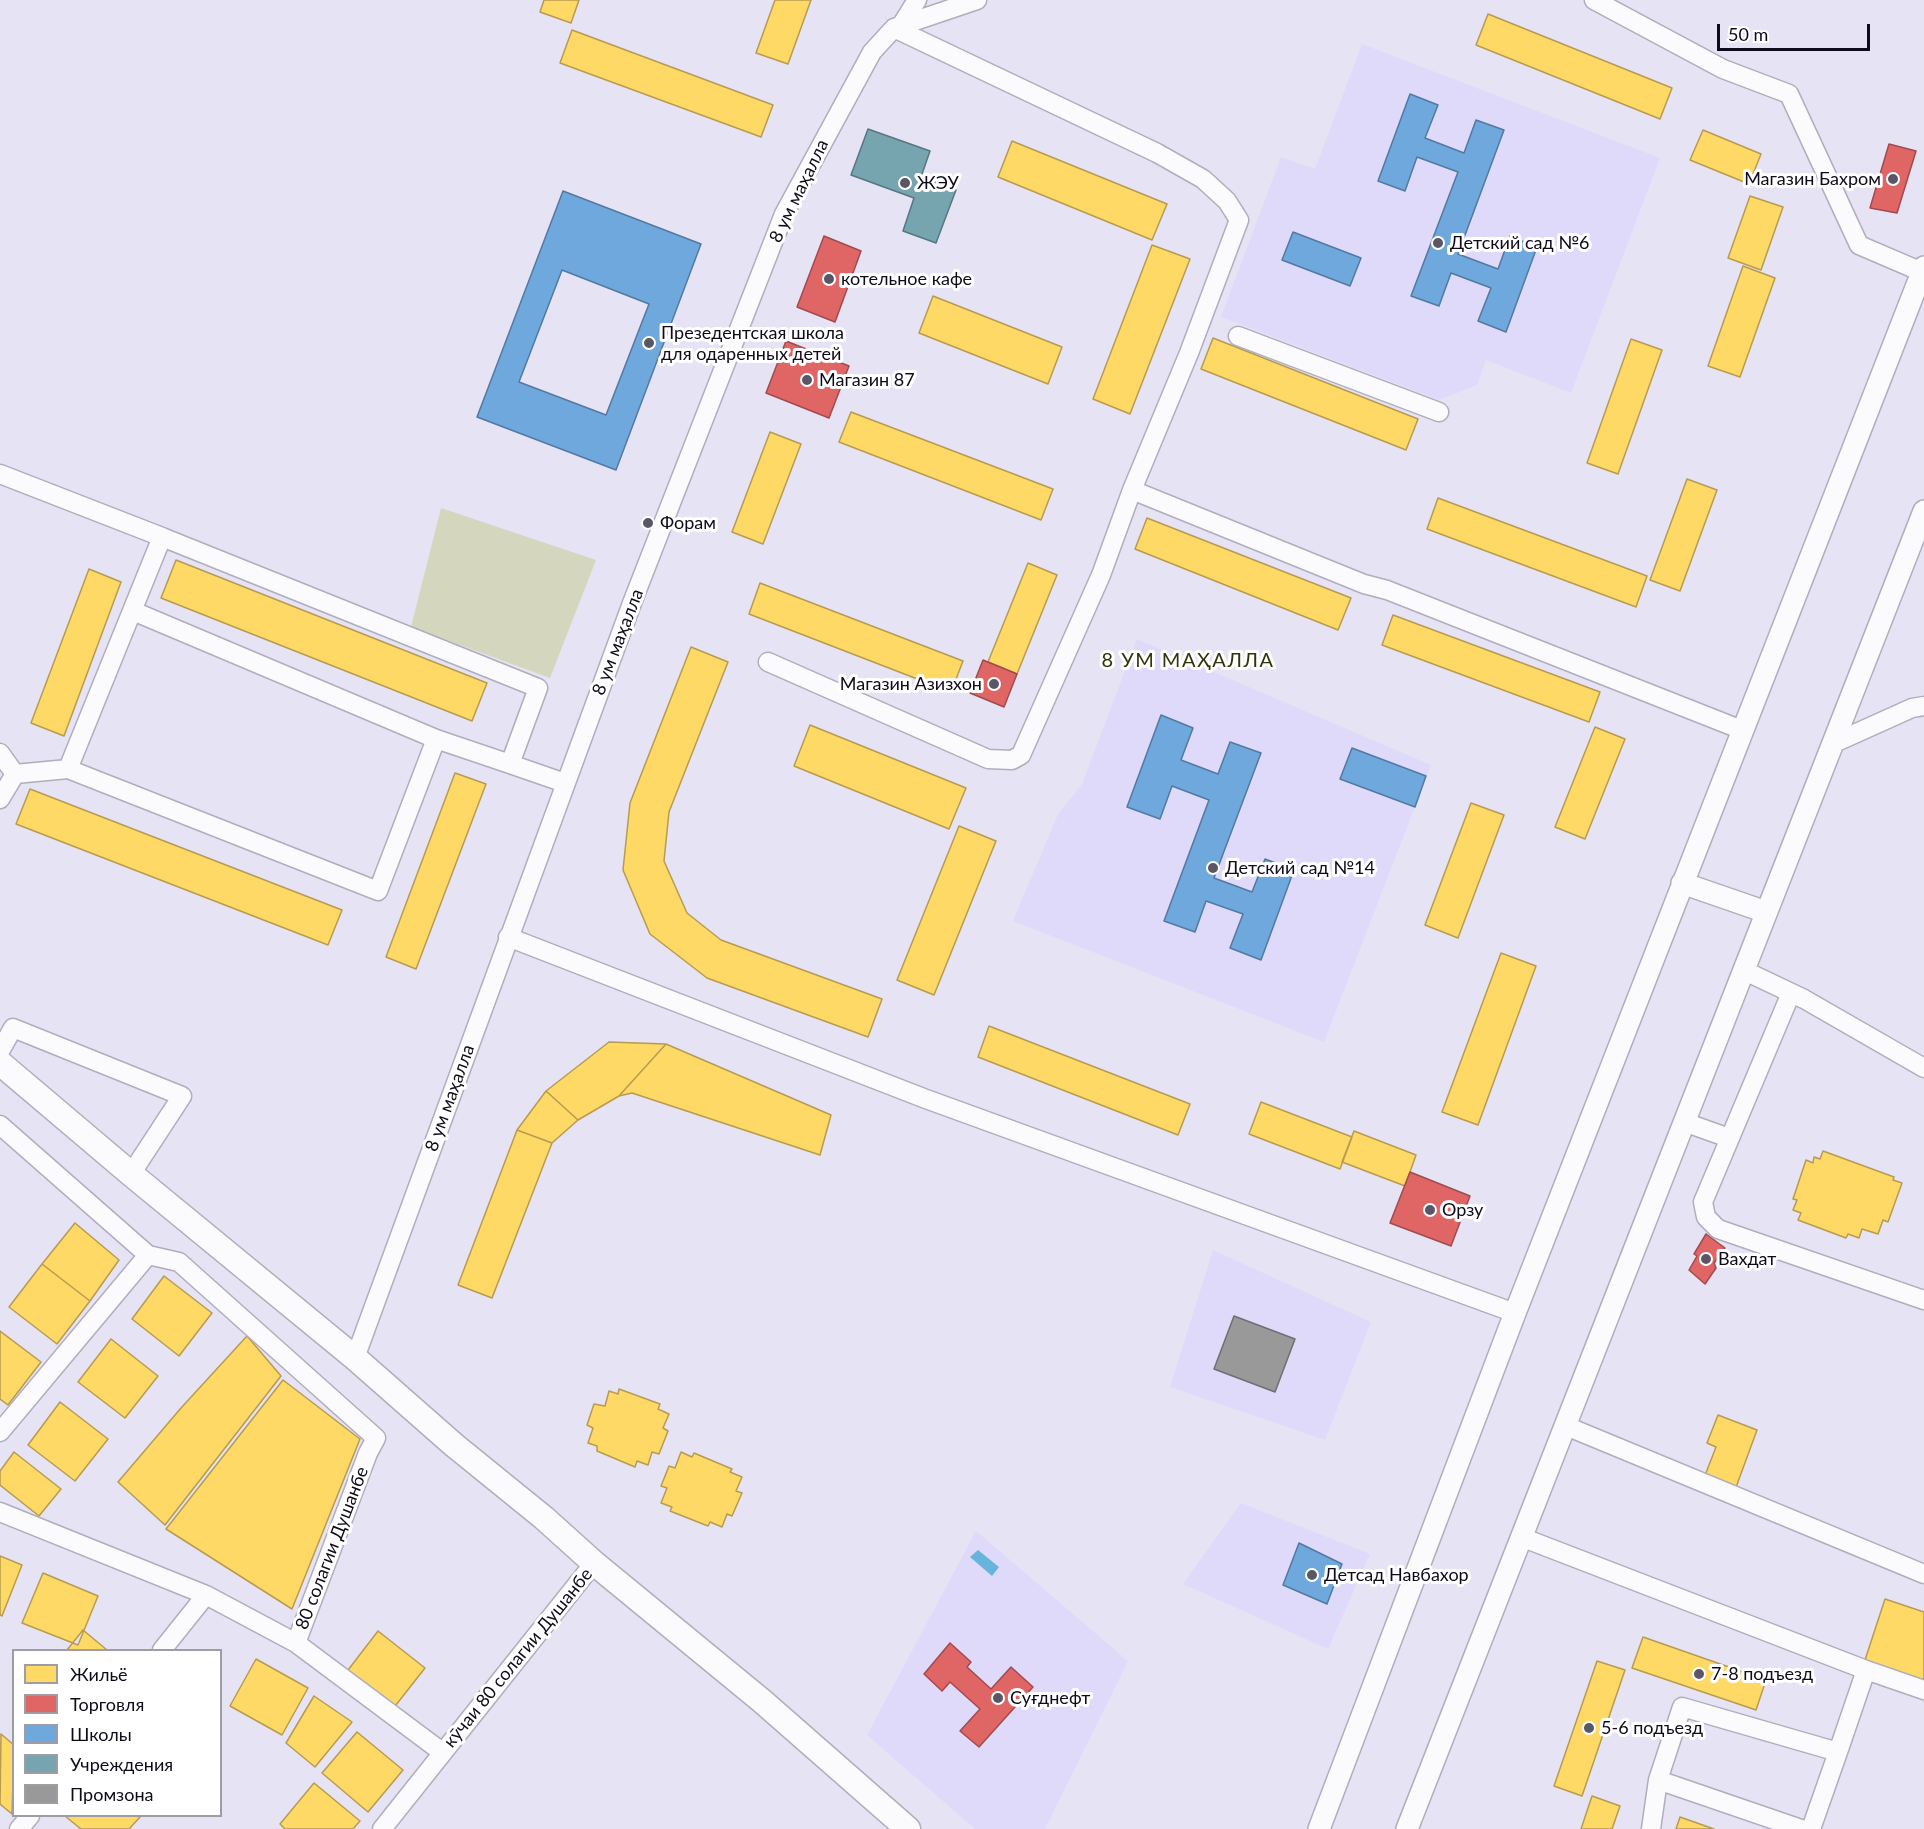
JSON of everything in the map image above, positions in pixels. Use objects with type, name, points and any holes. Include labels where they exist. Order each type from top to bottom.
[{"type":"main road","points":[[0,1062],[131,1174],[355,1358],[594,1563],[762,1701],[908,1829]]},
{"type":"street","points":[[768,662],[988,759],[1012,760],[1021,755],[1101,575],[1132,490],[1202,322],[1239,220],[1227,201],[1203,179],[1157,153],[898,26],[917,0]]},
{"type":"street","name":"8 ум маҳалла","points":[[355,1358],[632,603],[784,214],[872,52],[898,26],[977,0]]},
{"type":"street","points":[[1319,1829],[1515,1313],[1923,270],[1859,245],[1789,94],[1723,69],[1594,0]]},
{"type":"street","points":[[1238,336],[1439,412]]},
{"type":"street","points":[[0,474],[538,688],[510,764]]},
{"type":"street","points":[[1132,490],[1364,584],[1387,590],[1742,730]]},
{"type":"street","points":[[1407,1829],[1924,511]]},
{"type":"street","points":[[68,769],[134,611],[162,537]]},
{"type":"street","points":[[134,611],[436,739],[565,783]]},
{"type":"street","points":[[1832,744],[1912,708],[1924,706]]},
{"type":"street","points":[[15,774],[68,769],[378,891],[436,739]]},
{"type":"street","points":[[0,753],[15,774]]},
{"type":"street","points":[[0,799],[15,774]]},
{"type":"street","points":[[1682,883],[1766,912]]},
{"type":"street","points":[[508,937],[938,1103],[1515,1313]]},
{"type":"street","points":[[1743,970],[1791,993],[1924,1068]]},
{"type":"street","points":[[1791,993],[1703,1202],[1706,1217],[1718,1228],[1924,1300]]},
{"type":"street","points":[[0,1051],[13,1028],[182,1096],[131,1174]]},
{"type":"street","points":[[1684,1122],[1729,1138]]},
{"type":"street","points":[[0,1125],[148,1255],[0,1432]]},
{"type":"street","name":"80 солагии Душанбе","points":[[148,1255],[179,1262],[376,1438],[368,1453],[296,1643]]},
{"type":"street","points":[[1566,1426],[1924,1574]]},
{"type":"street","name":"кӯчаи 80 солагии Душанбе","points":[[0,1512],[206,1595],[296,1643],[442,1752]]},
{"type":"street","points":[[1521,1537],[1866,1670],[1924,1690]]},
{"type":"street","name":"кӯчаи 80 солагии Душанбе","points":[[382,1829],[594,1563]]},
{"type":"street","points":[[163,1649],[206,1595]]},
{"type":"street","points":[[1811,1829],[1866,1670]]},
{"type":"street","points":[[1651,1829],[1658,1780],[1682,1707],[1838,1752]]},
{"type":"street","points":[[1658,1780],[1801,1829]]},
{"type":"street","points":[[19,1829],[28,1817]]},
{"type":"shaded area","name":"Детский сад №6","points":[[1362,44],[1660,158],[1571,393],[1486,360],[1477,385],[1439,400],[1221,317],[1281,157],[1315,169]]},
{"type":"shaded area","name":"Детский сад №14","points":[[1137,639],[1431,765],[1324,1042],[1013,921],[1058,814],[1082,784]]},
{"type":"shaded area","points":[[1213,1250],[1371,1322],[1325,1440],[1170,1387]]},
{"type":"shaded area","points":[[1241,1503],[1370,1554],[1328,1649],[1183,1584]]},
{"type":"shaded area","name":"Суғднефт","points":[[976,1531],[1128,1661],[1045,1829],[975,1829],[867,1735]]},
{"type":"green space","points":[[441,508],[596,560],[550,678],[411,627]]},
{"type":"water","points":[[978,1550],[999,1567],[992,1576],[970,1557]]},
{"type":"building: Жильё","points":[[544,0],[579,0],[571,23],[540,12]]},
{"type":"building: Жильё","points":[[775,0],[811,0],[788,64],[756,53]]},
{"type":"building: Жильё","points":[[1488,14],[1672,88],[1660,119],[1476,45]]},
{"type":"building: Жильё","points":[[572,30],[773,105],[761,137],[560,63]]},
{"type":"building: Жильё","points":[[1703,130],[1761,154],[1749,184],[1690,160]]},
{"type":"building: Жильё","points":[[1012,141],[1167,204],[1152,240],[998,177]]},
{"type":"building: Жильё","points":[[1750,196],[1783,207],[1761,270],[1728,258]]},
{"type":"building: Жильё","points":[[1152,245],[1190,259],[1130,414],[1093,399]]},
{"type":"building: Жильё","points":[[1743,266],[1775,278],[1740,377],[1708,366]]},
{"type":"building: Жильё","points":[[933,296],[1062,347],[1048,384],[919,333]]},
{"type":"building: Жильё","points":[[1213,338],[1418,419],[1406,450],[1201,369]]},
{"type":"building: Жильё","points":[[1631,339],[1662,350],[1618,474],[1587,463]]},
{"type":"building: Жильё","points":[[851,412],[1053,489],[1041,520],[839,442]]},
{"type":"building: Жильё","points":[[770,432],[801,444],[763,544],[732,532]]},
{"type":"building: Жильё","points":[[1687,479],[1717,490],[1680,591],[1650,580]]},
{"type":"building: Жильё","points":[[1438,498],[1647,576],[1636,607],[1427,529]]},
{"type":"building: Жильё","points":[[1147,518],[1351,598],[1338,630],[1135,549]]},
{"type":"building: Жильё","points":[[176,560],[487,683],[472,721],[161,598]]},
{"type":"building: Жильё","points":[[1028,563],[1057,575],[1017,674],[988,662]]},
{"type":"building: Жильё","points":[[89,569],[121,582],[64,736],[31,723]]},
{"type":"building: Жильё","points":[[760,583],[963,661],[951,692],[749,614]]},
{"type":"building: Жильё","points":[[1393,615],[1600,692],[1589,722],[1382,645]]},
{"type":"building: Жильё","points":[[691,647],[728,662],[669,812],[664,861],[687,913],[721,940],[882,999],[868,1037],[707,978],[650,934],[623,870],[630,803]]},
{"type":"building: Жильё","points":[[810,725],[966,788],[949,829],[794,766]]},
{"type":"building: Жильё","points":[[1595,727],[1625,739],[1585,839],[1555,827]]},
{"type":"building: Жильё","points":[[455,773],[486,784],[416,969],[386,957]]},
{"type":"building: Жильё","points":[[30,789],[342,910],[328,945],[16,824]]},
{"type":"building: Жильё","points":[[1471,803],[1504,815],[1458,938],[1425,925]]},
{"type":"building: Жильё","points":[[959,826],[996,841],[934,995],[897,980]]},
{"type":"building: Жильё","points":[[1501,953],[1536,966],[1478,1125],[1442,1112]]},
{"type":"building: Жильё","points":[[989,1026],[1190,1104],[1178,1135],[978,1057]]},
{"type":"building: Жильё","points":[[609,1042],[666,1044],[619,1096],[578,1120],[546,1091]]},
{"type":"building: Жильё","points":[[666,1044],[831,1115],[820,1155],[632,1093],[619,1096]]},
{"type":"building: Жильё","points":[[546,1091],[578,1120],[552,1143],[517,1130]]},
{"type":"building: Жильё","points":[[1261,1102],[1352,1137],[1340,1169],[1249,1134]]},
{"type":"building: Жильё","points":[[517,1130],[552,1143],[492,1298],[458,1285]]},
{"type":"building: Жильё","points":[[1354,1131],[1416,1155],[1405,1186],[1342,1162]]},
{"type":"building: Жильё","points":[[1823,1151],[1894,1177],[1893,1180],[1902,1183],[1888,1222],[1883,1220],[1878,1234],[1862,1229],[1859,1238],[1848,1234],[1846,1238],[1798,1220],[1801,1213],[1793,1210],[1797,1200],[1793,1199],[1806,1160],[1813,1163],[1814,1157],[1820,1159]]},
{"type":"building: Жильё","points":[[75,1223],[119,1260],[90,1301],[42,1264]]},
{"type":"building: Жильё","points":[[42,1264],[90,1301],[57,1344],[9,1307]]},
{"type":"building: Жильё","points":[[164,1276],[212,1313],[179,1356],[132,1319]]},
{"type":"building: Жильё","points":[[0,1331],[41,1362],[8,1405],[0,1399]]},
{"type":"building: Жильё","points":[[247,1336],[281,1376],[165,1525],[118,1482]]},
{"type":"building: Жильё","points":[[111,1339],[158,1376],[125,1418],[78,1382]]},
{"type":"building: Жильё","points":[[283,1380],[360,1439],[292,1609],[166,1529]]},
{"type":"building: Жильё","points":[[619,1389],[660,1404],[658,1409],[669,1414],[663,1428],[668,1431],[659,1454],[652,1452],[648,1465],[637,1461],[635,1467],[597,1451],[597,1446],[588,1443],[593,1428],[587,1425],[594,1404],[605,1406],[609,1391],[618,1394]]},
{"type":"building: Жильё","points":[[60,1402],[108,1439],[75,1481],[28,1445]]},
{"type":"building: Жильё","points":[[1718,1415],[1757,1430],[1735,1490],[1704,1478],[1716,1447],[1707,1443]]},
{"type":"building: Жильё","points":[[14,1452],[61,1489],[39,1516],[0,1485],[0,1471]]},
{"type":"building: Жильё","points":[[681,1452],[692,1457],[694,1453],[732,1469],[730,1472],[742,1477],[736,1491],[742,1493],[732,1516],[727,1514],[722,1527],[710,1522],[708,1526],[670,1511],[672,1507],[661,1503],[667,1488],[661,1486],[669,1466],[675,1468]]},
{"type":"building: Жильё","points":[[0,1556],[22,1565],[2,1616],[0,1615]]},
{"type":"building: Жильё","points":[[43,1573],[98,1596],[78,1645],[22,1623]]},
{"type":"building: Жильё","points":[[1885,1599],[1924,1612],[1924,1680],[1865,1660]]},
{"type":"building: Жильё","points":[[83,1630],[106,1649],[68,1649]]},
{"type":"building: Жильё","points":[[378,1631],[425,1668],[392,1710],[345,1674]]},
{"type":"building: Жильё","name":"7-8 подъезд","points":[[1643,1637],[1766,1680],[1756,1710],[1632,1668]]},
{"type":"building: Жильё","points":[[256,1659],[308,1688],[282,1735],[230,1706]]},
{"type":"building: Жильё","name":"5-6 подъезд","points":[[1597,1661],[1625,1670],[1582,1796],[1554,1786]]},
{"type":"building: Жильё","points":[[314,1696],[352,1722],[315,1767],[286,1743]]},
{"type":"building: Жильё","points":[[357,1732],[403,1770],[368,1812],[322,1773]]},
{"type":"building: Жильё","points":[[1,1734],[12,1743],[12,1814],[0,1804]]},
{"type":"building: Жильё","points":[[314,1783],[360,1821],[353,1829],[285,1829],[280,1824]]},
{"type":"building: Жильё","points":[[1592,1796],[1620,1806],[1612,1829],[1581,1829]]},
{"type":"building: Жильё","points":[[66,1817],[140,1817],[129,1829],[81,1829]]},
{"type":"building: Жильё","points":[[1680,1817],[1714,1829],[1676,1829]]},
{"type":"building: Торговля","name":"Магазин Бахром","points":[[1889,144],[1916,151],[1897,213],[1870,208]]},
{"type":"building: Торговля","name":"котельное кафе","points":[[824,236],[861,251],[835,322],[797,307]]},
{"type":"building: Торговля","name":"Магазин 87","points":[[786,341],[849,366],[829,418],[766,393]]},
{"type":"building: Торговля","name":"Магазин Азизхон","points":[[983,660],[1017,674],[1004,707],[970,693]]},
{"type":"building: Торговля","name":"Орзу","points":[[1410,1172],[1470,1196],[1451,1246],[1390,1223]]},
{"type":"building: Торговля","name":"Вахдат","points":[[1706,1234],[1725,1248],[1714,1263],[1716,1268],[1705,1284],[1689,1270],[1697,1256],[1694,1254]]},
{"type":"building: Торговля","points":[[950,1643],[971,1662],[967,1667],[991,1689],[1011,1667],[1033,1687],[979,1747],[960,1731],[980,1709],[950,1682],[942,1691],[924,1674]]},
{"type":"building: Школы","points":[[1410,94],[1438,105],[1425,138],[1464,153],[1476,120],[1504,130],[1458,254],[1498,269],[1510,236],[1537,247],[1506,332],[1478,321],[1491,288],[1451,273],[1439,306],[1411,296],[1458,172],[1417,157],[1405,191],[1378,181]]},
{"type":"building: Школы","name":"Презедентская школа для одаренных детей","points":[[563,191],[701,244],[616,470],[477,417]],"holes":[[[562,270],[649,304],[606,415],[519,382]]]},
{"type":"building: Школы","points":[[1293,232],[1361,258],[1350,286],[1282,260]]},
{"type":"building: Школы","points":[[1161,715],[1193,728],[1181,760],[1218,774],[1230,742],[1261,753],[1214,878],[1252,892],[1265,859],[1294,870],[1261,960],[1230,948],[1243,914],[1206,901],[1195,932],[1164,921],[1209,800],[1172,786],[1160,819],[1127,807]]},
{"type":"building: Школы","points":[[1352,748],[1426,776],[1415,807],[1340,779]]},
{"type":"building: Школы","name":"Детсад Навбахор","points":[[1299,1543],[1342,1564],[1327,1604],[1283,1585]]},
{"type":"building: Учреждения","name":"ЖЭУ","points":[[868,129],[930,151],[921,177],[956,190],[936,243],[903,231],[914,198],[851,175]]},
{"type":"building: Промзона","points":[[1234,1316],[1295,1339],[1275,1392],[1214,1369]]},
{"type":"place","name":"Магазин Бахром","points":[[1893,179]]},
{"type":"place","name":"ЖЭУ","points":[[905,183]]},
{"type":"place","name":"Детский сад №6","points":[[1438,243]]},
{"type":"place","name":"котельное кафе","points":[[829,279]]},
{"type":"place","name":"Презедентская школа для одаренных детей","points":[[649,343]]},
{"type":"place","name":"Магазин 87","points":[[807,380]]},
{"type":"place","name":"Форам","points":[[648,523]]},
{"type":"place","name":"Магазин Азизхон","points":[[994,684]]},
{"type":"place","name":"Детский сад №14","points":[[1213,868]]},
{"type":"place","name":"Орзу","points":[[1430,1210]]},
{"type":"place","name":"Вахдат","points":[[1706,1259]]},
{"type":"place","name":"Детсад Навбахор","points":[[1312,1575]]},
{"type":"place","name":"7-8 подъезд","points":[[1699,1674]]},
{"type":"place","name":"Суғднефт","points":[[998,1698]]},
{"type":"place","name":"5-6 подъезд","points":[[1589,1728]]},
{"type":"district","name":"8 УМ МАҲАЛЛА","points":[[1188,661]]}]
